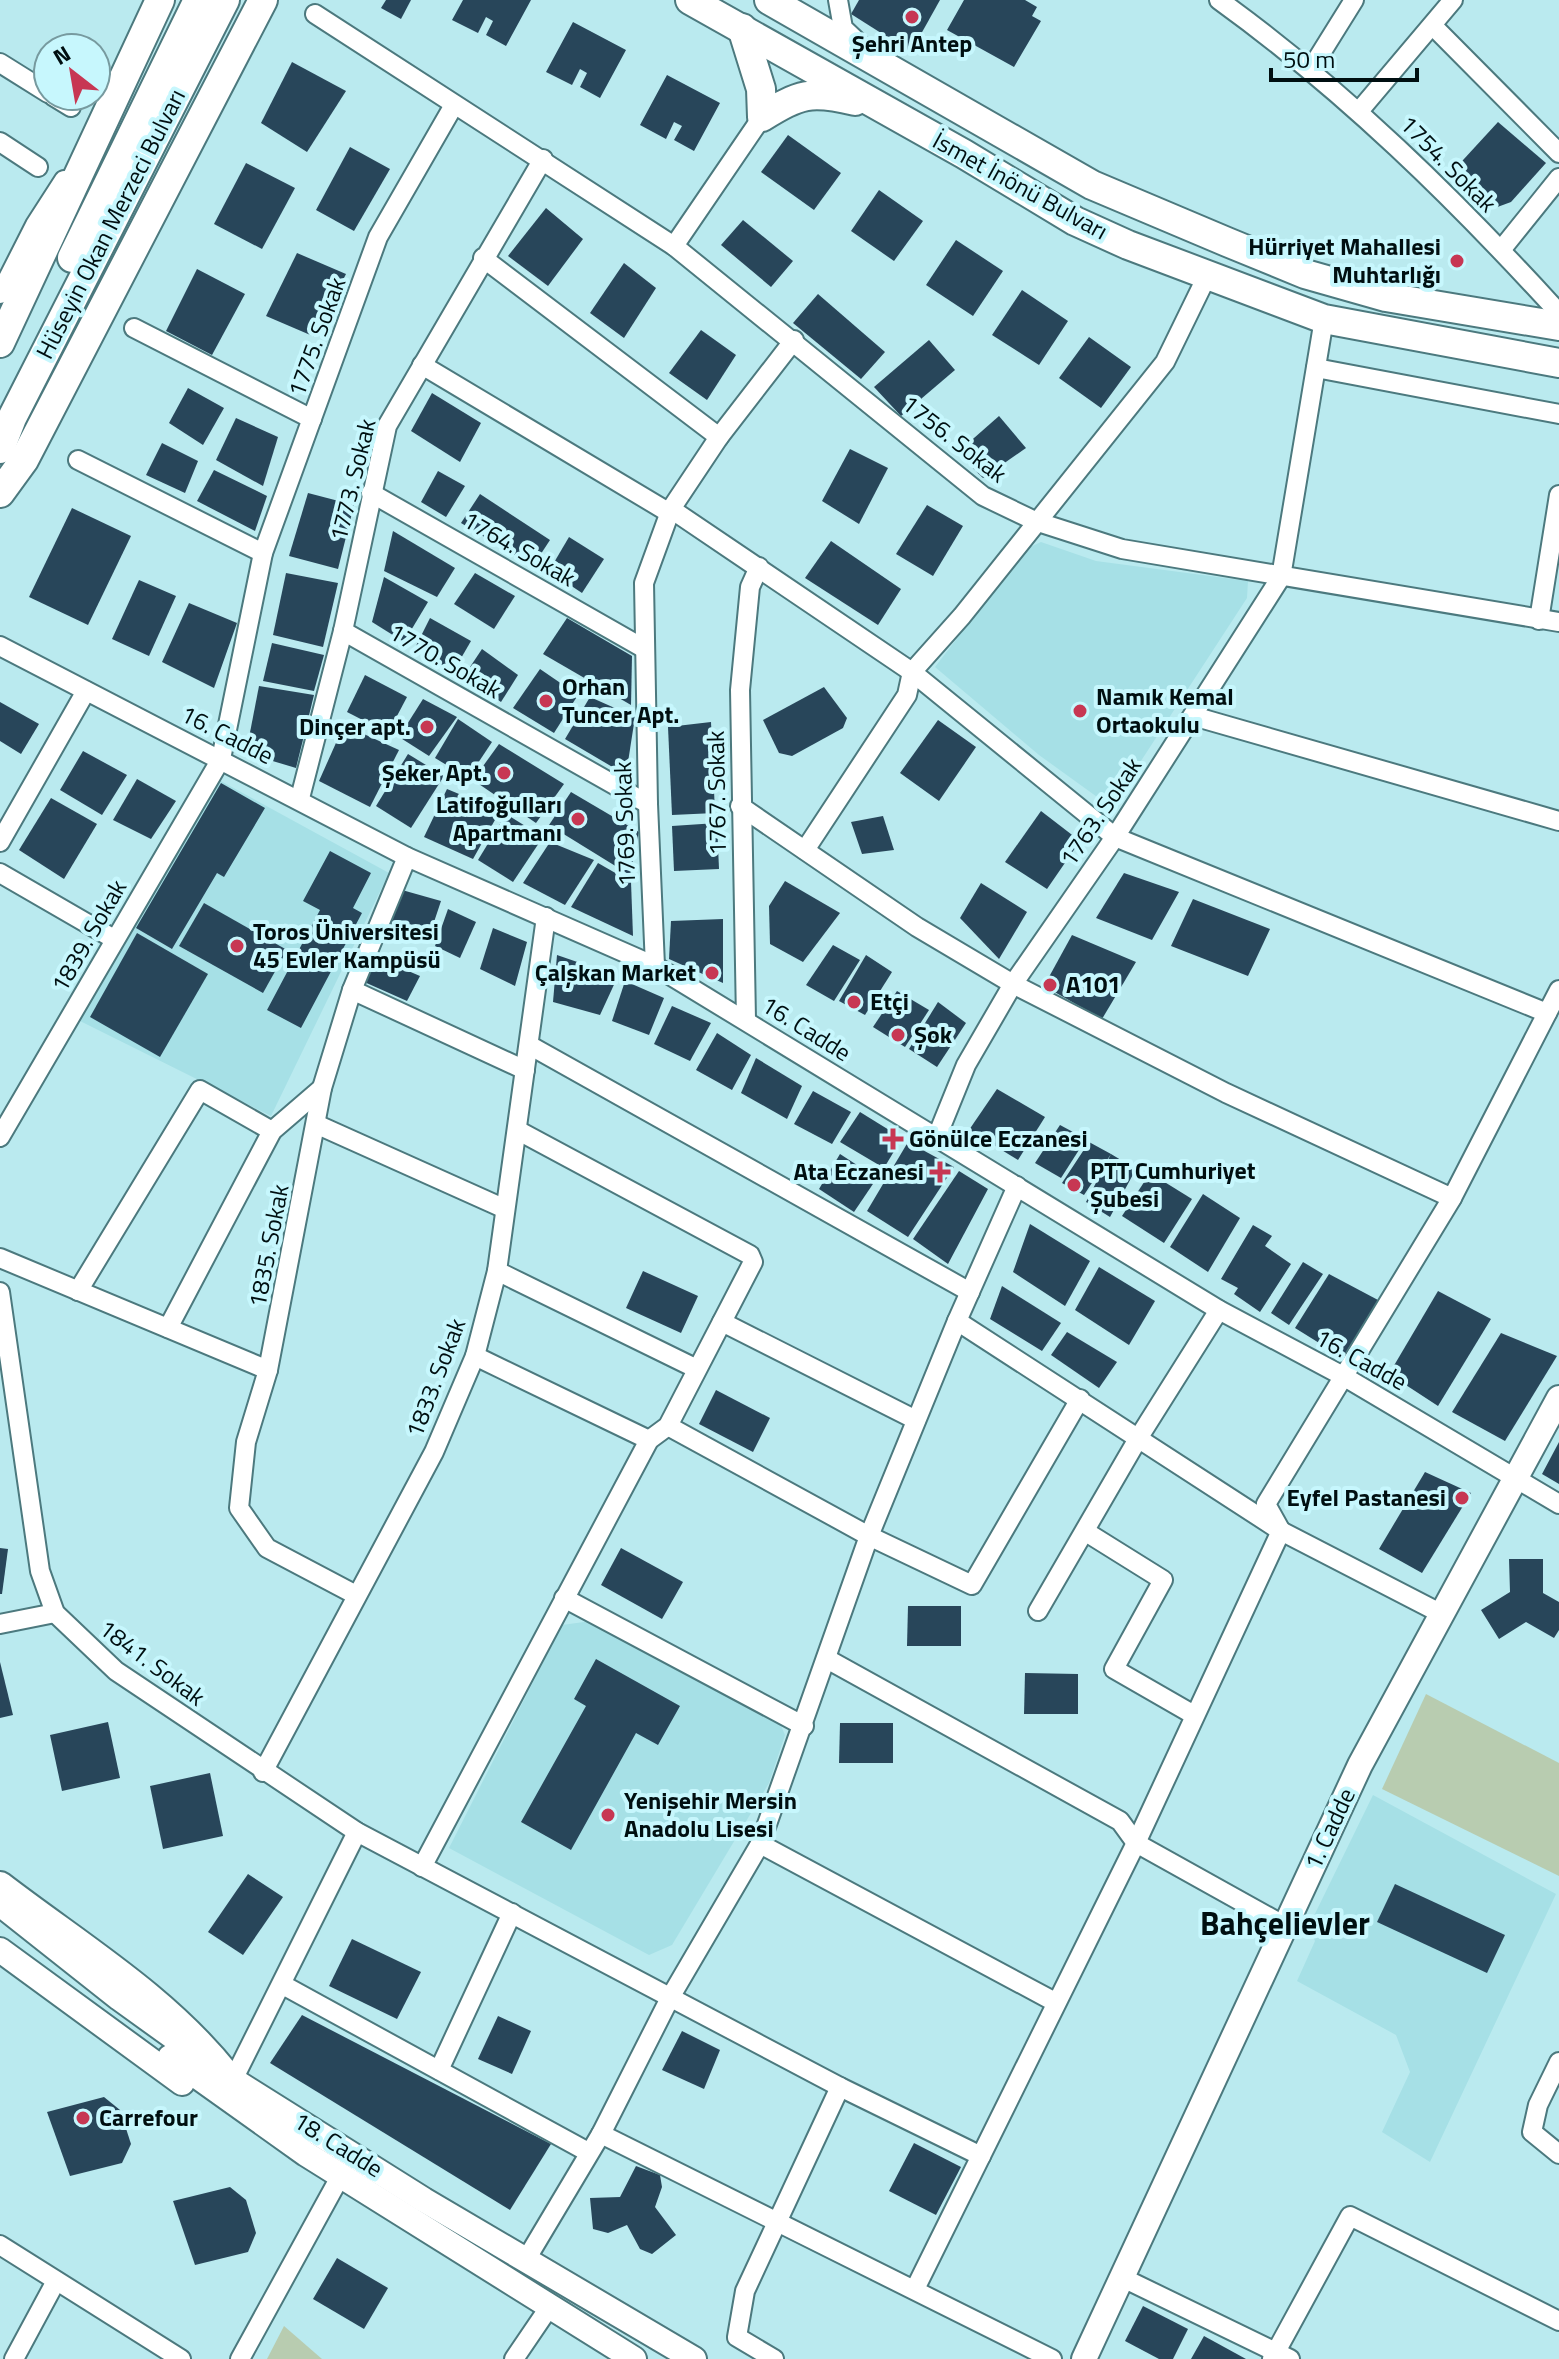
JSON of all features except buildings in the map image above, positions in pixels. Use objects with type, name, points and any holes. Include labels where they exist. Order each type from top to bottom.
[{"type":"main road","points":[[0,343],[160,0]]},
{"type":"main road","name":"Hüseyin Okan Merzeci Bulvarı","points":[[0,407],[198,0]]},
{"type":"main road","name":"Hüseyin Okan Merzeci Bulvarı","points":[[0,449],[12,418],[225,0]]},
{"type":"main road","points":[[0,493],[31,447],[263,0]]},
{"type":"main road","name":"İsmet İnönü Bulvarı","points":[[690,0],[1075,221],[1207,276],[1324,319],[1559,363]]},
{"type":"main road","name":"İsmet İnönü Bulvarı","points":[[769,0],[1092,185],[1305,274],[1386,297],[1559,326]]},
{"type":"main road","points":[[742,28],[761,89],[762,117],[796,97],[810,95],[825,94],[877,106]]},
{"type":"main road","points":[[0,1886],[148,1995],[195,2036],[229,2077]]},
{"type":"street","points":[[838,0],[843,28],[871,59]]},
{"type":"street","points":[[1311,69],[1354,0]]},
{"type":"street","points":[[1360,110],[1453,0]]},
{"type":"street","name":"1754. Sokak","points":[[1224,2],[1360,110],[1501,250],[1559,313]]},
{"type":"street","points":[[315,14],[454,105]]},
{"type":"street","points":[[1433,26],[1559,153]]},
{"type":"street","points":[[0,63],[32,83]]},
{"type":"street","name":"1756. Sokak","points":[[454,105],[543,159],[674,246],[794,340],[983,496],[1035,521],[1122,549],[1559,622]]},
{"type":"street","name":"1775. Sokak","points":[[221,759],[263,553],[378,237],[454,105]]},
{"type":"street","points":[[0,294],[35,225],[106,113]]},
{"type":"street","points":[[674,246],[762,117]]},
{"type":"street","points":[[0,142],[38,167]]},
{"type":"street","name":"1773. Sokak","points":[[300,798],[343,631],[387,426],[543,159]]},
{"type":"street","points":[[1501,250],[1559,178]]},
{"type":"street","points":[[483,258],[719,437]]},
{"type":"street","points":[[805,850],[907,695],[912,672],[962,616],[1165,362],[1207,276]]},
{"type":"street","name":"1763. Sokak","points":[[936,1139],[966,1065],[1013,984],[1115,837],[1281,577],[1324,319]]},
{"type":"street","points":[[134,328],[312,419]]},
{"type":"street","name":"1769. Sokak","points":[[655,966],[643,648],[644,583],[670,510],[719,437],[794,340]]},
{"type":"street","points":[[422,365],[670,510],[759,567],[912,672],[1115,837],[1547,1013]]},
{"type":"street","points":[[1316,368],[1559,414]]},
{"type":"street","points":[[78,460],[263,553]]},
{"type":"street","name":"1764. Sokak","points":[[371,493],[643,648]]},
{"type":"street","points":[[1539,620],[1559,495]]},
{"type":"street","name":"1767. Sokak","points":[[746,1020],[740,690],[750,587],[759,567]]},
{"type":"street","name":"1770. Sokak","points":[[343,631],[648,804]]},
{"type":"street","name":"16. Cadde","points":[[0,646],[300,798],[407,857],[655,966],[1219,1310],[1343,1376],[1559,1504]]},
{"type":"street","points":[[0,842],[86,691]]},
{"type":"street","points":[[1193,716],[1559,821]]},
{"type":"street","name":"1839. Sokak","points":[[0,1137],[221,759]]},
{"type":"street","points":[[740,806],[917,927],[1013,984],[1226,1093],[1452,1198]]},
{"type":"street","name":"1835. Sokak","points":[[356,1595],[267,1548],[239,1508],[246,1442],[268,1370],[318,1125],[322,1088],[352,990],[407,857]]},
{"type":"street","points":[[0,873],[114,939]]},
{"type":"street","name":"1833. Sokak","points":[[263,1772],[434,1452],[475,1356],[497,1271],[503,1208],[517,1130],[546,917]]},
{"type":"street","points":[[352,990],[525,1070]]},
{"type":"street","points":[[1281,1531],[1266,1504],[1452,1198],[1559,990]]},
{"type":"street","points":[[529,1045],[970,1292]]},
{"type":"street","points":[[168,1328],[272,1131],[322,1088]]},
{"type":"street","points":[[78,1291],[200,1090],[272,1131]]},
{"type":"street","points":[[318,1125],[503,1208]]},
{"type":"street","points":[[422,1867],[649,1440],[668,1426],[695,1368],[753,1262],[750,1255],[517,1130]]},
{"type":"street","points":[[527,2258],[601,2134],[671,1996],[760,1844],[869,1536],[957,1321],[1017,1186]]},
{"type":"street","points":[[0,1258],[268,1370]]},
{"type":"street","points":[[497,1271],[695,1368]]},
{"type":"street","name":"1841. Sokak","points":[[0,1292],[40,1571],[55,1613],[81,1642],[116,1671],[357,1832],[840,2087],[981,2156]]},
{"type":"street","points":[[1038,1611],[1139,1437],[1219,1310]]},
{"type":"street","points":[[957,1321],[1281,1531],[1440,1613]]},
{"type":"street","points":[[722,1322],[916,1420]]},
{"type":"street","points":[[475,1356],[649,1440]]},
{"type":"street","name":"1. Cadde","points":[[1084,2359],[1360,1765],[1440,1613],[1519,1478],[1559,1398]]},
{"type":"street","points":[[668,1426],[869,1536],[972,1585],[1080,1399]]},
{"type":"street","points":[[915,2289],[1136,1843],[1281,1531]]},
{"type":"street","points":[[1086,1532],[1163,1580],[1114,1669],[1194,1715]]},
{"type":"street","points":[[564,1598],[804,1726]]},
{"type":"street","points":[[0,1624],[55,1613]]},
{"type":"street","points":[[827,1659],[1120,1821],[1136,1843],[1285,1926]]},
{"type":"street","points":[[229,2077],[283,1985],[357,1832]]},
{"type":"street","points":[[760,1844],[1055,2002]]},
{"type":"street","name":"18. Cadde","points":[[0,1904],[119,1998],[229,2077],[424,2200],[694,2359]]},
{"type":"street","points":[[439,2070],[512,1913]]},
{"type":"street","name":"18. Cadde","points":[[0,1925],[131,2028],[306,2154],[634,2359]]},
{"type":"street","points":[[0,1950],[215,2108],[306,2154]]},
{"type":"street","points":[[283,1985],[588,2152]]},
{"type":"street","points":[[1559,2062],[1538,2105],[1532,2132],[1559,2154]]},
{"type":"street","points":[[774,2359],[737,2337],[745,2291],[775,2220],[840,2087]]},
{"type":"street","points":[[601,2134],[1052,2359]]},
{"type":"street","points":[[240,2359],[341,2175]]},
{"type":"street","points":[[1121,2277],[1279,2357],[1350,2216],[1559,2321]]},
{"type":"street","points":[[0,2245],[181,2359]]},
{"type":"street","points":[[14,2359],[56,2281]]},
{"type":"street","points":[[514,2359],[550,2306]]},
{"type":"shaded area","name":"Namık Kemal Ortaokulu","points":[[1041,542],[1096,561],[1248,581],[1247,598],[1111,807],[1039,755],[935,667],[1026,549]]},
{"type":"shaded area","name":"Toros Üniversitesi 45 Evler Kampüsü","points":[[219,780],[389,873],[271,1116],[78,1020]]},
{"type":"shaded area","name":"Yenişehir Mersin Anadolu Lisesi","points":[[591,1621],[779,1721],[785,1735],[769,1783],[672,1945],[649,1955],[449,1848],[562,1625]]},
{"type":"shaded area","points":[[1373,1795],[1556,1894],[1430,2162],[1382,2132],[1410,2072],[1396,2035],[1297,1981],[1315,1941],[1309,1926]]},
{"type":"green space","points":[[1426,1694],[1559,1763],[1559,1876],[1382,1789]]},
{"type":"green space","points":[[284,2326],[322,2359],[267,2359]]},
{"type":"place","name":"Şehri Antep","points":[[912,17]]},
{"type":"place","name":"Hürriyet Mahallesi Muhtarlığı","points":[[1457,261]]},
{"type":"place","name":"Orhan Tuncer Apt.","points":[[546,701]]},
{"type":"place","name":"Namık Kemal Ortaokulu","points":[[1080,711]]},
{"type":"place","name":"Dinçer apt.","points":[[427,727]]},
{"type":"place","name":"Şeker Apt.","points":[[504,773]]},
{"type":"place","name":"Latifoğulları Apartmanı","points":[[578,819]]},
{"type":"place","name":"Toros Üniversitesi 45 Evler Kampüsü","points":[[237,946]]},
{"type":"place","name":"Çalşkan Market","points":[[712,973]]},
{"type":"place","name":"A101","points":[[1050,985]]},
{"type":"place","name":"Etçi","points":[[854,1002]]},
{"type":"place","name":"Şok","points":[[898,1035]]},
{"type":"place","name":"Gönülce Eczanesi","points":[[893,1139]]},
{"type":"place","name":"Ata Eczanesi","points":[[940,1172]]},
{"type":"place","name":"PTT Cumhuriyet Şubesi","points":[[1074,1185]]},
{"type":"place","name":"Eyfel Pastanesi","points":[[1462,1498]]},
{"type":"place","name":"Yenişehir Mersin Anadolu Lisesi","points":[[608,1815]]},
{"type":"place","name":"Carrefour","points":[[83,2118]]},
{"type":"district","name":"Bahçelievler","points":[[1285,1924]]}]
